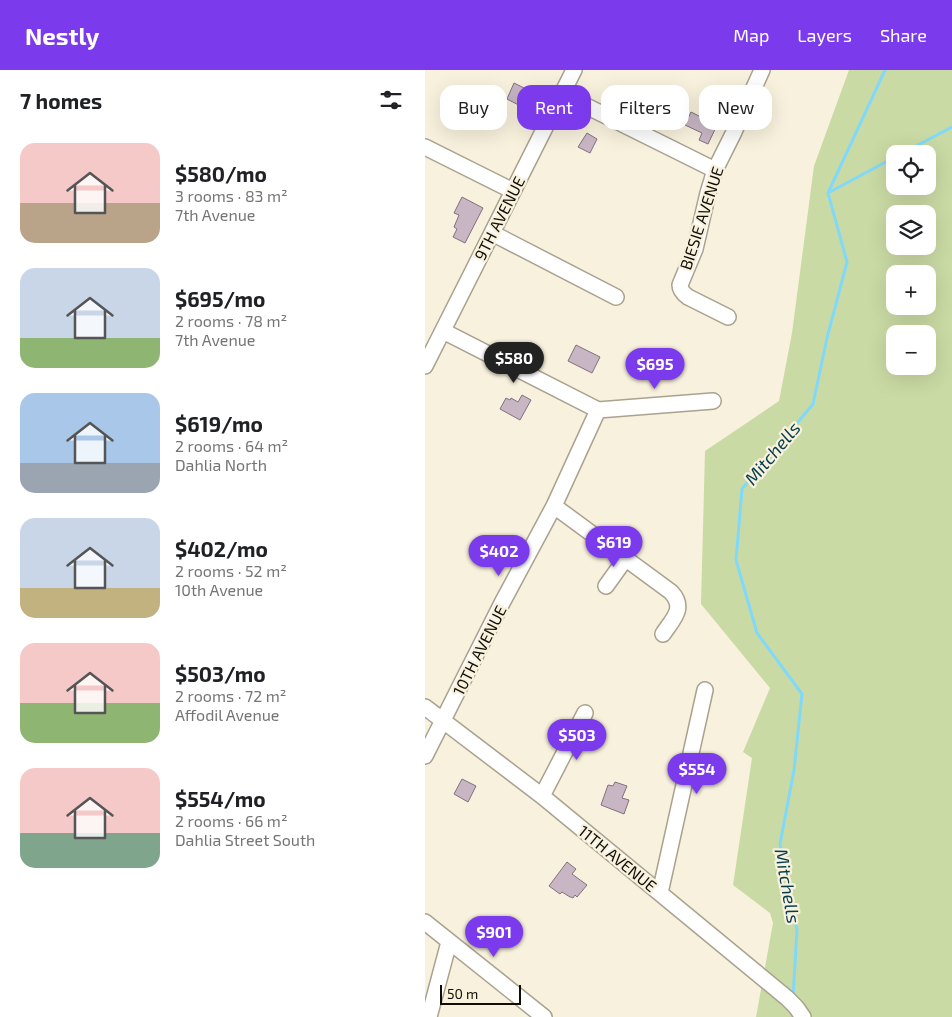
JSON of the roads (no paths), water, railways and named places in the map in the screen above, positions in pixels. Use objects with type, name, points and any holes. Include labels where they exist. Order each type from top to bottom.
[{"type":"street","name":"9TH AVENUE","points":[[566,85],[574,70]]},
{"type":"street","name":"BIESIE AVENUE","points":[[728,317],[688,297],[680,287],[681,280],[695,249],[715,170],[763,70]]},
{"type":"street","points":[[591,108],[715,170]]},
{"type":"street","name":"9TH AVENUE","points":[[425,366],[435,336],[544,130]]},
{"type":"street","points":[[425,147],[513,191]]},
{"type":"street","points":[[491,233],[616,297]]},
{"type":"street","points":[[435,336],[599,410],[713,401]]},
{"type":"street","name":"10TH AVENUE","points":[[425,756],[502,603],[554,506],[599,410]]},
{"type":"street","points":[[554,506],[671,592],[678,603],[678,610],[663,634]]},
{"type":"street","points":[[607,586],[626,558]]},
{"type":"street","points":[[660,893],[705,690]]},
{"type":"street","name":"11TH AVENUE","points":[[425,707],[542,796],[796,1007]]},
{"type":"street","points":[[542,796],[585,713]]},
{"type":"street","points":[[425,922],[544,1017]]},
{"type":"street","points":[[429,1017],[449,942]]},
{"type":"waterway","name":"Mitchells","points":[[793,998],[797,930],[780,844],[794,770],[802,694],[757,633],[736,560],[742,489],[813,404],[827,338],[847,262],[828,193],[885,70]]},
{"type":"waterway","points":[[918,145],[952,127]]},
{"type":"waterway","points":[[828,193],[886,162]]}]
